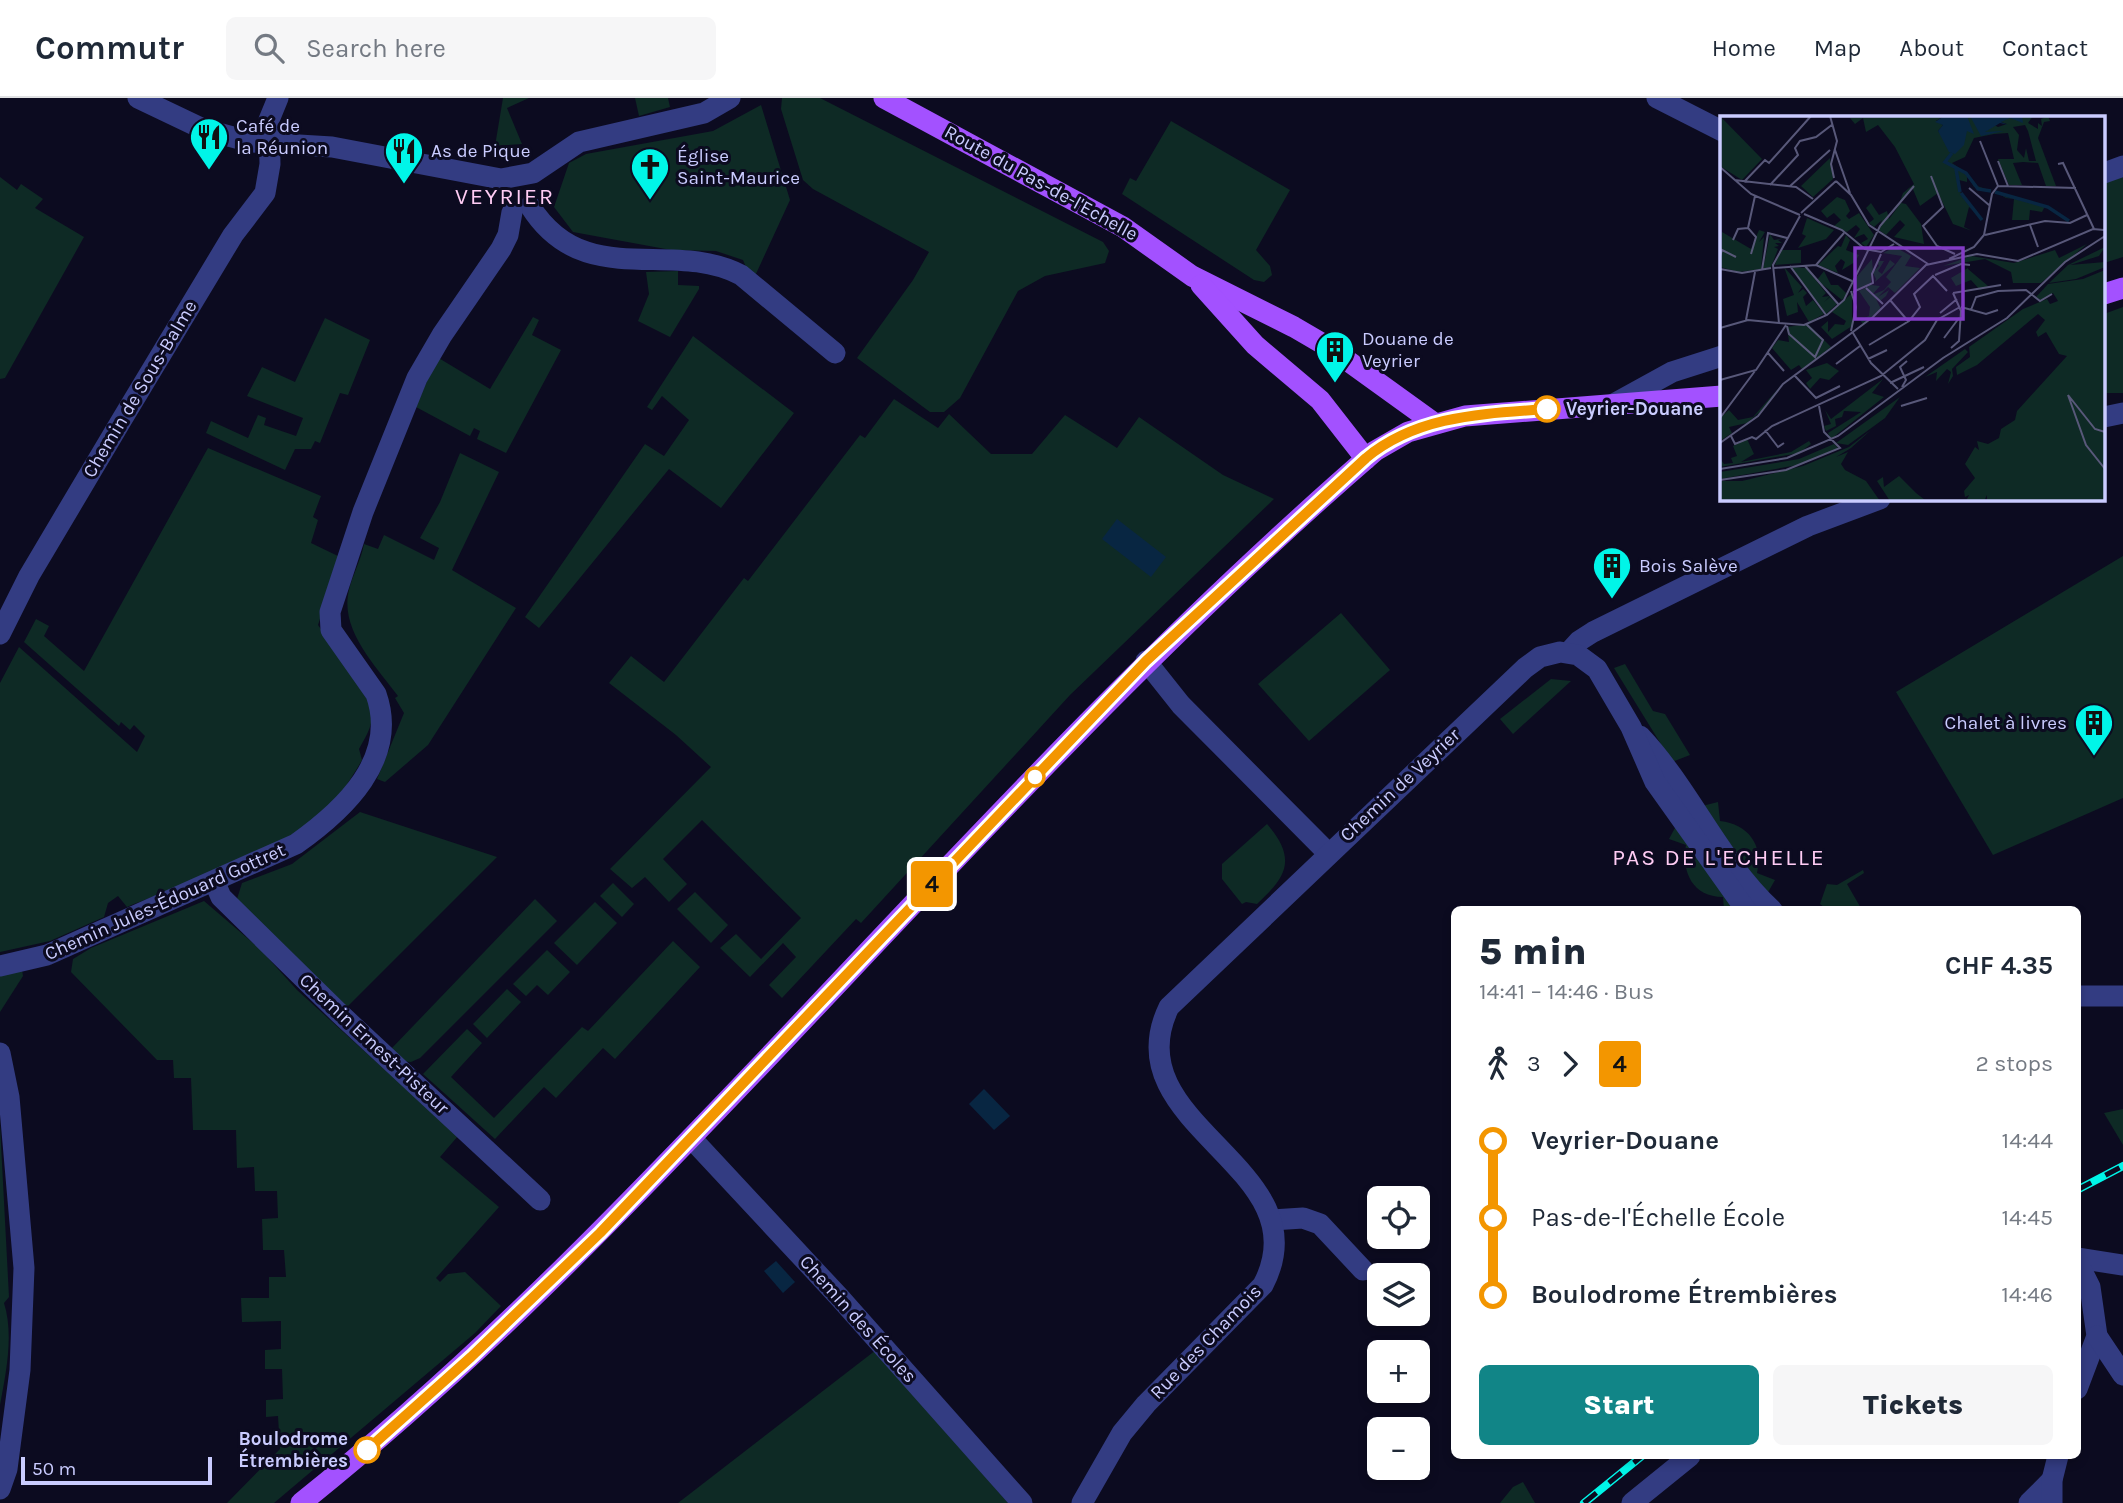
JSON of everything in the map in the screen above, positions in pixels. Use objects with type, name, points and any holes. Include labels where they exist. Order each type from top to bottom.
[{"type":"main road","name":"Route du Pas-de-l'Echelle","points":[[884,98],[1113,221],[1192,276],[1263,310],[1321,343],[1434,423]]},
{"type":"main road","name":"Route du Pas-de-l'Echelle","points":[[1192,276],[1255,345],[1320,400],[1366,458]]},
{"type":"main road","points":[[2106,293],[2123,288]]},
{"type":"main road","points":[[301,1503],[396,1425],[600,1233],[1146,661],[1366,458],[1408,432],[1434,423],[1480,414],[1720,396]]},
{"type":"street","points":[[138,98],[203,129],[251,142],[332,147],[501,179],[533,173],[579,142],[704,113],[730,98]]},
{"type":"street","name":"Chemin de Sous-Balme","points":[[0,634],[29,576],[102,453],[233,235],[264,193],[270,120],[278,98]]},
{"type":"street","points":[[1657,98],[1720,130]]},
{"type":"street","points":[[2106,172],[2123,166]]},
{"type":"street","name":"Chemin Jules-Édouard Gottret","points":[[0,966],[47,955],[215,883],[296,844],[322,826],[360,787],[370,771],[381,740],[380,705],[376,694],[331,631],[330,612],[368,500],[417,378],[442,335],[501,249],[521,209],[533,173]]},
{"type":"street","points":[[501,179],[502,195],[559,239],[596,254],[643,262],[696,262],[729,269],[835,354]]},
{"type":"street","points":[[1610,406],[1672,372],[1720,357]]},
{"type":"street","points":[[1742,906],[1656,782],[1631,727],[1597,669],[1584,658],[1569,652],[1593,632],[1808,526],[1877,500]]},
{"type":"street","name":"Chemin de Veyrier","points":[[1146,661],[1181,705],[1328,853],[1531,662],[1552,652],[1569,652]]},
{"type":"street","points":[[1631,727],[1665,764],[1753,890],[1768,906]]},
{"type":"street","name":"Rue des Chamois","points":[[1082,1503],[1122,1433],[1146,1404],[1263,1285],[1270,1271],[1275,1247],[1272,1220],[1261,1198],[1167,1084],[1158,1060],[1159,1033],[1169,1007],[1183,992],[1328,853]]},
{"type":"street","name":"Chemin Ernest-Pisteur","points":[[215,883],[221,897],[338,1012],[540,1200]]},
{"type":"street","points":[[2081,996],[2123,996]]},
{"type":"street","points":[[0,1053],[9,1097],[24,1268],[20,1370],[7,1469],[0,1489]]},
{"type":"street","name":"Chemin des Écoles","points":[[691,1138],[839,1298],[1022,1503]]},
{"type":"street","points":[[1272,1220],[1303,1218],[1320,1224],[1363,1270]]},
{"type":"street","points":[[2081,1260],[2123,1265]]},
{"type":"street","points":[[2081,1268],[2090,1287],[2097,1336],[2123,1375]]},
{"type":"street","points":[[2081,1378],[2097,1336]]},
{"type":"street","points":[[1632,1503],[1686,1459]]},
{"type":"street","points":[[2052,1503],[2052,1480],[2057,1459]]},
{"type":"street","points":[[2029,1503],[2052,1480]]},
{"type":"green space","points":[[503,98],[529,98],[507,108],[522,144],[495,146]]},
{"type":"green space","points":[[635,98],[668,98],[670,107],[639,116]]},
{"type":"green space","points":[[782,98],[820,98],[1103,242],[1109,251],[1105,263],[1045,276],[1018,291],[960,398],[944,412],[930,412],[857,358],[913,280],[929,252],[813,189],[803,180],[781,109]]},
{"type":"green space","points":[[761,105],[790,200],[755,276],[748,272],[743,260],[716,251],[671,250],[573,232],[554,207],[569,163],[586,154],[713,131]]},
{"type":"green space","points":[[1171,121],[1290,190],[1256,250],[1270,266],[1272,275],[1264,282],[1254,280],[1122,194],[1130,178],[1136,181]]},
{"type":"green space","points":[[2123,175],[2123,257],[2106,262],[2106,182]]},
{"type":"green space","points":[[0,177],[17,190],[21,184],[43,199],[35,208],[84,237],[5,378],[0,379]]},
{"type":"green space","points":[[678,271],[678,285],[699,286],[699,289],[670,337],[638,321],[649,294],[646,272]]},
{"type":"green space","points":[[2123,307],[2123,393],[2106,393],[2106,313]]},
{"type":"green space","points":[[533,317],[539,320],[532,335],[561,350],[506,453],[477,439],[480,431],[474,428],[470,436],[416,407],[437,357],[490,389]]},
{"type":"green space","points":[[325,318],[370,340],[348,395],[340,393],[320,443],[315,441],[311,449],[295,449],[285,470],[206,433],[211,421],[248,438],[258,415],[266,418],[264,425],[296,436],[303,418],[247,396],[262,367],[295,382]]},
{"type":"green space","points":[[693,336],[794,413],[721,508],[669,469],[539,628],[525,617],[645,444],[664,456],[689,420],[662,396],[652,410],[647,407]]},
{"type":"green space","points":[[894,399],[938,428],[949,414],[991,454],[1032,454],[1065,415],[1117,448],[1139,417],[1223,475],[1274,499],[1070,695],[861,923],[856,919],[782,998],[769,985],[796,957],[783,943],[750,977],[720,948],[736,934],[761,959],[801,918],[702,820],[663,859],[687,884],[669,902],[645,877],[632,888],[610,869],[711,767],[676,735],[609,683],[631,656],[664,682],[744,578],[748,581],[860,435],[865,438]]},
{"type":"green space","points":[[208,448],[321,496],[313,517],[318,520],[311,543],[340,557],[318,625],[358,680],[370,703],[371,723],[359,749],[362,760],[325,813],[290,839],[245,861],[127,907],[118,896],[108,903],[104,917],[50,941],[0,952],[0,683],[19,647],[137,752],[145,736],[134,725],[130,730],[121,722],[119,726],[24,642],[36,619],[49,626],[44,636],[84,671]]},
{"type":"green space","points":[[460,453],[499,472],[452,570],[516,608],[428,745],[385,782],[377,779],[404,713],[395,698],[398,696],[362,647],[355,633],[347,605],[349,590],[364,544],[378,549],[384,535],[434,560],[439,548],[420,538],[440,502]]},
{"type":"green space","points":[[2123,556],[2123,798],[1993,855],[1896,692]]},
{"type":"green space","points":[[1341,613],[1390,670],[1309,741],[1258,684]]},
{"type":"green space","points":[[1625,664],[1653,711],[1665,714],[1690,755],[1672,762],[1614,668]]},
{"type":"green space","points":[[1551,679],[1571,681],[1513,734],[1500,719]]},
{"type":"green space","points":[[1718,802],[1720,821],[1739,826],[1756,845],[1759,863],[1757,873],[1775,880],[1767,894],[1702,806]]},
{"type":"green space","points":[[360,812],[497,857],[344,1010],[237,899],[242,883],[292,864]]},
{"type":"green space","points":[[1267,824],[1282,847],[1285,867],[1275,885],[1257,904],[1242,904],[1222,879],[1222,864]]},
{"type":"green space","points":[[1676,826],[1734,906],[1724,906],[1723,897],[1704,893],[1697,888],[1685,865],[1686,845],[1669,839]]},
{"type":"green space","points":[[1863,870],[1864,873],[1847,884],[1860,906],[1820,904],[1827,884],[1837,885]]},
{"type":"green space","points":[[613,883],[634,904],[622,917],[600,896]]},
{"type":"green space","points":[[695,892],[728,925],[711,943],[677,909]]},
{"type":"green space","points":[[535,899],[557,921],[420,1058],[411,1062],[399,1061],[392,1048]]},
{"type":"green space","points":[[204,901],[259,948],[297,990],[458,1136],[440,1157],[499,1207],[436,1278],[440,1282],[448,1274],[465,1272],[501,1306],[475,1333],[274,1503],[227,1503],[280,1449],[278,1416],[266,1417],[266,1400],[283,1399],[282,1369],[265,1369],[265,1350],[281,1349],[281,1321],[242,1322],[241,1298],[269,1298],[269,1277],[286,1277],[284,1250],[263,1250],[262,1219],[278,1218],[277,1191],[255,1191],[254,1167],[237,1168],[236,1130],[193,1130],[191,1078],[174,1078],[173,1060],[157,1060],[71,972],[73,959],[91,948]]},
{"type":"green space","points":[[595,902],[617,923],[577,965],[554,943]]},
{"type":"green space","points":[[673,941],[700,967],[615,1059],[603,1048],[556,1098],[544,1087],[495,1139],[423,1074],[467,1029],[482,1043],[451,1077],[494,1118],[582,1027],[588,1031]]},
{"type":"green space","points":[[547,950],[570,972],[548,995],[537,985],[526,996],[513,984]]},
{"type":"green space","points":[[22,970],[23,976],[0,1012],[0,973]]},
{"type":"green space","points":[[507,989],[521,1002],[487,1038],[473,1024]]},
{"type":"green space","points":[[2123,1109],[2123,1145],[2104,1113]]},
{"type":"green space","points":[[0,1125],[9,1297],[4,1303],[9,1341],[0,1405]]},
{"type":"green space","points":[[876,1350],[1008,1503],[678,1503]]},
{"type":"green space","points":[[1523,1482],[1535,1503],[1500,1503],[1513,1487]]},
{"type":"water","points":[[1117,519],[1166,557],[1151,577],[1102,539]]},
{"type":"water","points":[[984,1089],[1010,1116],[994,1130],[969,1104]]},
{"type":"water","points":[[776,1261],[795,1282],[783,1293],[764,1271]]},
{"type":"railway","points":[[2081,1188],[2123,1166]]},
{"type":"railway","points":[[1584,1503],[1638,1459]]},
{"type":"bus line","name":"4","points":[[367,1450],[471,1357],[600,1233],[1146,661],[1366,458],[1395,438],[1434,423],[1465,416],[1547,409]]},
{"type":"place","name":"Café de la Réunion","points":[[209,171]]},
{"type":"place","name":"As de Pique","points":[[404,185]]},
{"type":"place","name":"Église Saint-Maurice","points":[[650,201]]},
{"type":"place","name":"Douane de Veyrier","points":[[1335,384]]},
{"type":"place","name":"Veyrier-Douane","points":[[1547,409]]},
{"type":"place","name":"Bois Salève","points":[[1612,600]]},
{"type":"place","name":"Chalet à livres","points":[[2094,757]]},
{"type":"place","name":"Boulodrome Étrembières","points":[[367,1450]]},
{"type":"district","name":"VEYRIER","points":[[505,196]]},
{"type":"district","name":"PAS DE L'ECHELLE","points":[[1719,857]]}]
